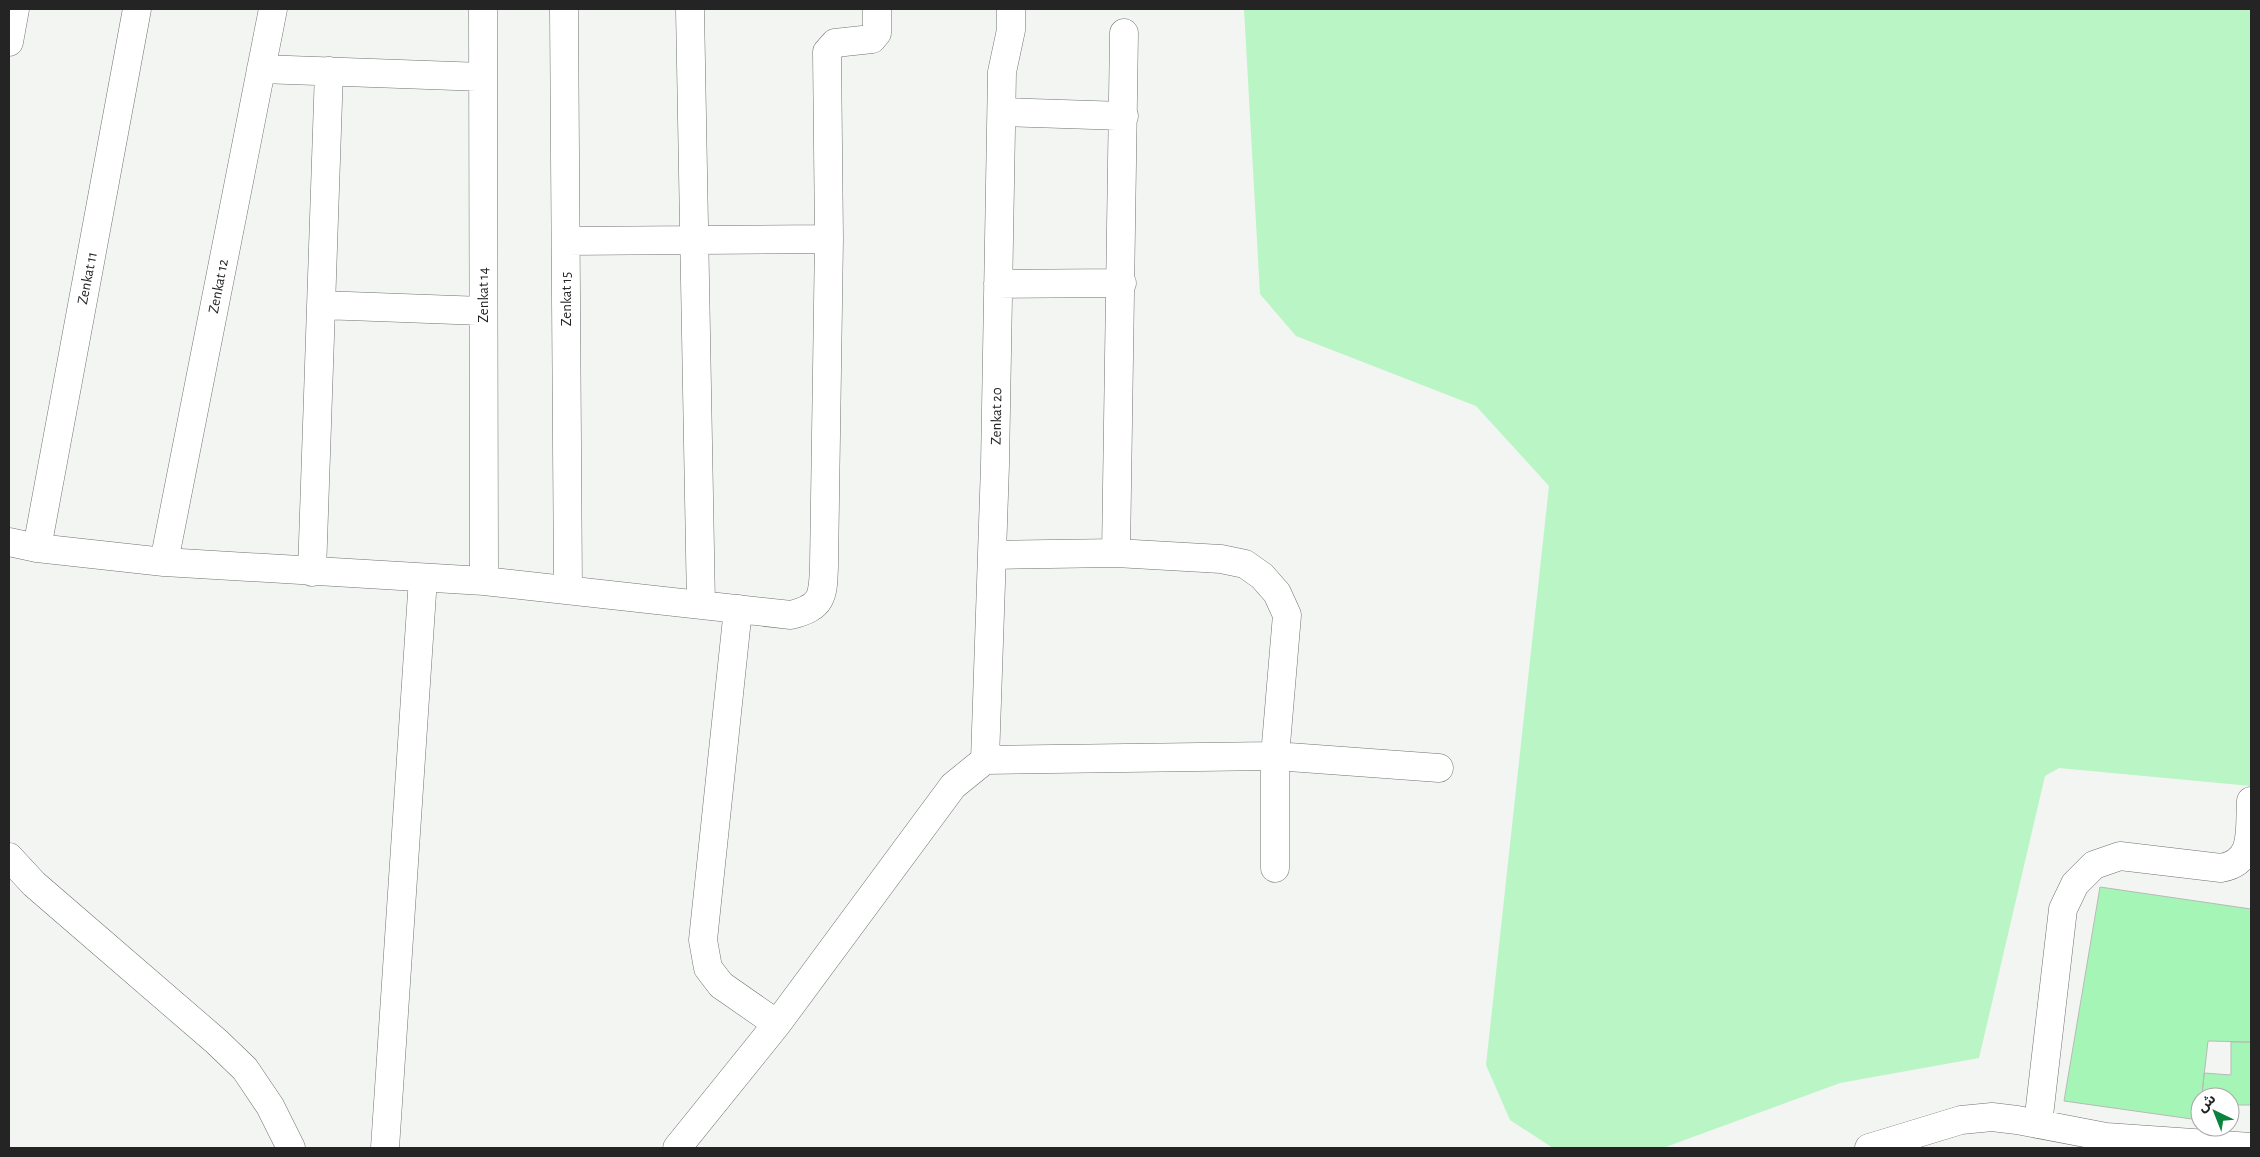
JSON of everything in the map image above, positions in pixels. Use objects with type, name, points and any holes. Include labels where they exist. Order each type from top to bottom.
[{"type":"street","points":[[9,42],[15,9]]},
{"type":"street","name":"Zenkat 11","points":[[37,548],[137,9]]},
{"type":"street","name":"Zenkat 12","points":[[164,562],[273,9]]},
{"type":"street","name":"Zenkat 14","points":[[483,9],[484,581]]},
{"type":"street","name":"Zenkat 15","points":[[564,9],[568,589]]},
{"type":"street","points":[[690,9],[700,604]]},
{"type":"street","points":[[9,542],[37,548],[164,562],[484,581],[791,615],[808,611],[818,604],[823,591],[829,238],[827,52],[835,42],[872,39],[877,33],[877,9]]},
{"type":"street","name":"Zenkat 20","points":[[985,760],[992,555],[1002,72],[1011,30],[1011,9]]},
{"type":"street","points":[[1116,552],[1122,283],[1124,33]]},
{"type":"street","points":[[261,69],[483,77]]},
{"type":"street","points":[[312,572],[329,71]]},
{"type":"street","points":[[1002,112],[1124,116]]},
{"type":"street","points":[[566,241],[829,238]]},
{"type":"street","points":[[998,284],[1122,283]]},
{"type":"street","points":[[321,304],[483,311]]},
{"type":"street","points":[[992,555],[1116,552],[1221,559],[1245,564],[1262,576],[1277,593],[1287,615],[1275,756],[1275,868]]},
{"type":"street","points":[[385,1148],[423,578]]},
{"type":"street","points":[[738,609],[703,940],[708,968],[721,984],[777,1024]]},
{"type":"street","points":[[677,1148],[777,1024],[953,786],[985,760],[1275,756],[1438,768]]},
{"type":"street","points":[[2038,1124],[2063,909],[2075,884],[2094,866],[2120,856],[2221,868],[2233,866],[2243,858],[2248,847],[2251,801]]},
{"type":"street","points":[[9,857],[34,884],[217,1042],[245,1069],[270,1106],[291,1148]]},
{"type":"street","points":[[270,1106],[277,1148]]},
{"type":"street","points":[[1869,1148],[1961,1120],[1992,1117],[2106,1137],[2251,1147]]},
{"type":"green space","points":[[1244,9],[2251,9],[2251,786],[2059,768],[2045,776],[1979,1058],[1840,1083],[1663,1148],[1553,1148],[1510,1120],[1486,1065],[1549,486],[1476,406],[1296,336],[1260,294]]},
{"type":"building","points":[[2100,887],[2251,909],[2251,1042],[2208,1041],[2203,1087],[2190,1087],[2190,1119],[2064,1101]]},
{"type":"building","points":[[2231,1042],[2251,1042],[2251,1105],[2240,1105],[2240,1087],[2203,1087],[2204,1073],[2231,1075]]}]
